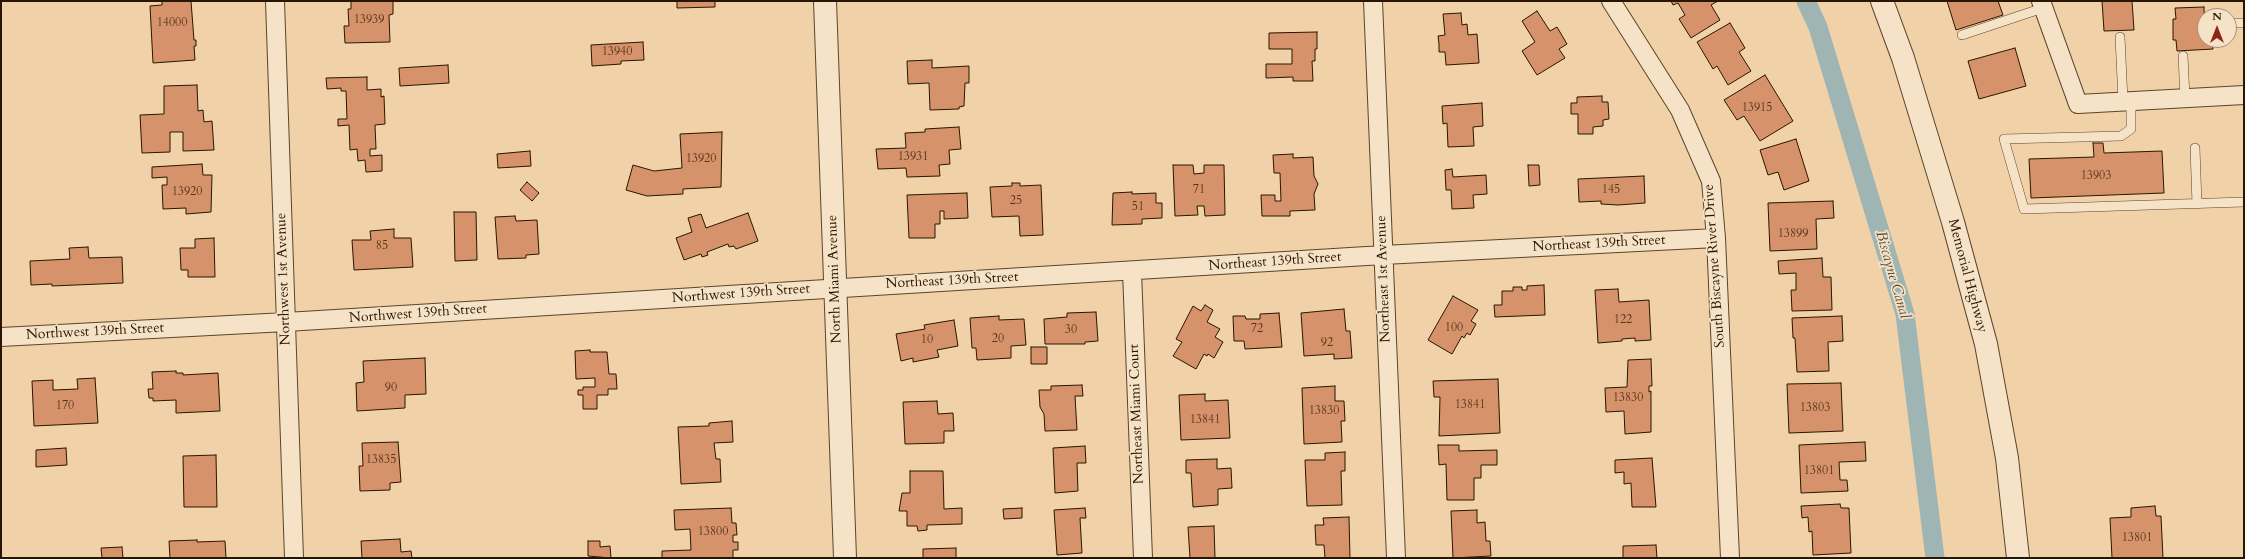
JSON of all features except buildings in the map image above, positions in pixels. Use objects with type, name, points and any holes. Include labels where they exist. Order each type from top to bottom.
[{"type":"street","name":"Northwest 1st Avenue","points":[[275,1],[294,558]]},
{"type":"street","name":"North Miami Avenue","points":[[825,1],[845,558]]},
{"type":"street","name":"Northeast 1st Avenue","points":[[1373,1],[1396,558]]},
{"type":"street","name":"South Biscayne River Drive","points":[[1611,1],[1680,110],[1711,182],[1716,238],[1730,558]]},
{"type":"street","name":"Memorial Highway","points":[[1882,1],[1903,58],[1928,140],[1986,344],[2008,458],[2018,558]]},
{"type":"street","points":[[2042,5],[2078,104],[2244,95]]},
{"type":"street","name":"Northeast 139th Street","points":[[835,288],[1383,255],[1716,238]]},
{"type":"street","name":"Northeast Miami Court","points":[[1132,271],[1143,558]]},
{"type":"street","name":"Northwest 139th Street","points":[[1,337],[286,322],[835,288]]},
{"type":"lane","points":[[1962,36],[2042,5]]},
{"type":"lane","points":[[2120,37],[2131,129],[2121,136],[2004,139],[2024,209],[2244,202]]},
{"type":"lane","points":[[2183,56],[2185,98]]},
{"type":"lane","points":[[2195,148],[2197,204]]},
{"type":"waterway","name":"Biscayne Canal","points":[[1806,1],[1818,27],[1905,314],[1935,558]]}]
